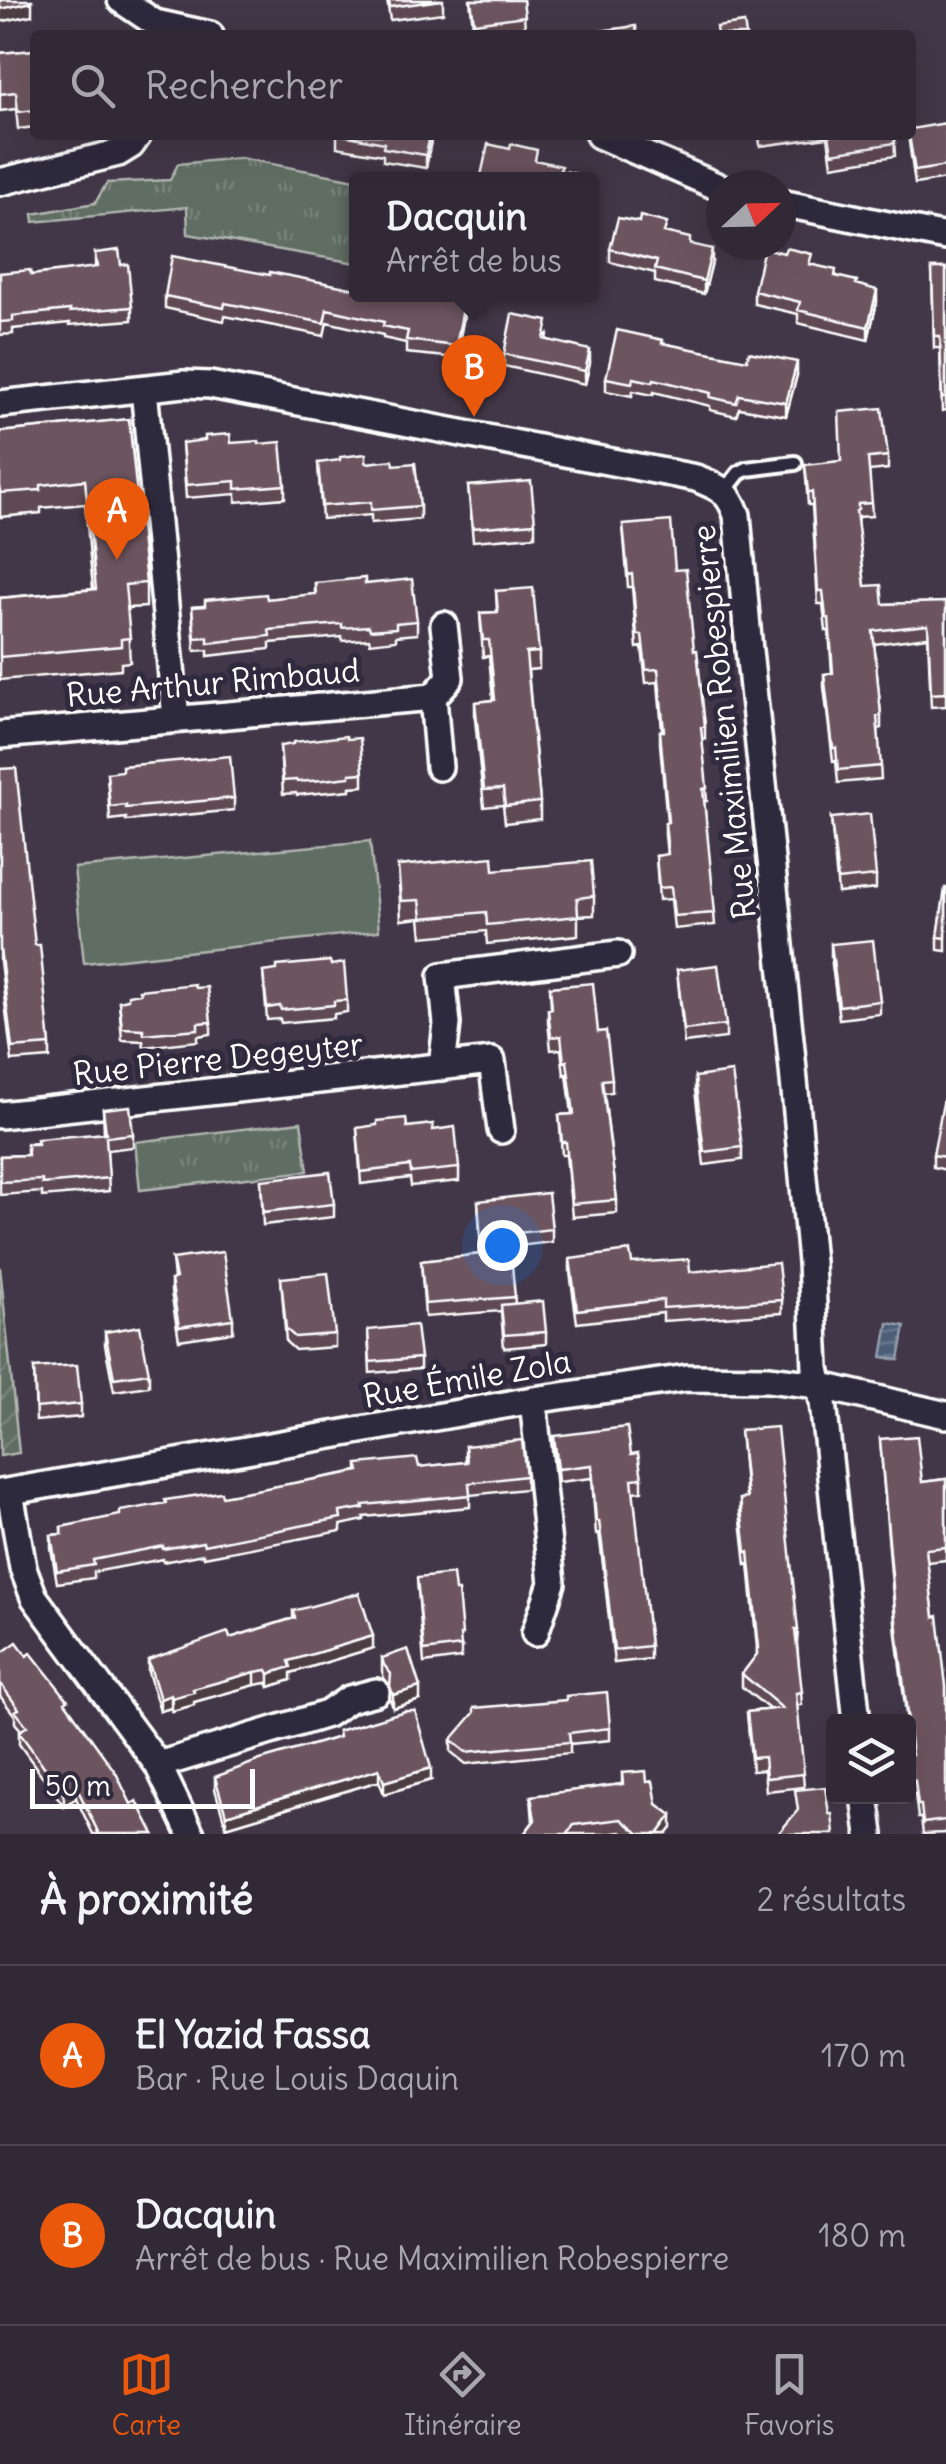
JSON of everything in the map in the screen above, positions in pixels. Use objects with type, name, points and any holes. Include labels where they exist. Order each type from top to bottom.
[{"type":"street","points":[[121,0],[154,29]]},
{"type":"street","points":[[0,182],[118,153],[135,140]]},
{"type":"street","points":[[611,140],[706,181]]},
{"type":"street","points":[[796,206],[946,237]]},
{"type":"street","name":"Rue Maximilien Robespierre","points":[[0,404],[184,384],[210,385],[696,478],[720,488],[732,499],[737,515],[812,1262],[818,1385],[823,1402],[856,1714]]},
{"type":"street","points":[[144,389],[176,718]]},
{"type":"street","points":[[439,767],[433,697],[450,678],[444,625]]},
{"type":"street","name":"Rue Arthur Rimbaud","points":[[0,735],[433,697]]},
{"type":"street","points":[[442,1067],[447,1024],[442,976],[618,954]]},
{"type":"street","name":"Rue Pierre Degeyter","points":[[0,1115],[492,1061],[501,1130]]},
{"type":"street","name":"Rue Émile Zola","points":[[5,1492],[533,1400],[687,1378],[768,1379],[818,1385],[946,1415]]},
{"type":"street","points":[[533,1400],[552,1583],[535,1633]]},
{"type":"street","points":[[5,1492],[23,1568],[34,1596],[158,1765],[191,1834]]},
{"type":"street","points":[[158,1765],[327,1714],[349,1699],[376,1692]]},
{"type":"street","points":[[867,1804],[870,1834]]},
{"type":"lane","points":[[724,492],[747,469],[795,463]]},
{"type":"green space","points":[[240,158],[349,179],[349,262],[188,234],[187,207],[34,222],[33,214],[95,203],[107,183],[170,180],[178,164]]},
{"type":"green space","points":[[370,841],[379,931],[84,963],[74,868]]},
{"type":"green space","points":[[301,1122],[308,1171],[140,1190],[135,1142]]},
{"type":"green space","points":[[0,1267],[19,1453],[0,1456]]},
{"type":"water","points":[[888,1323],[905,1326],[899,1360],[882,1357]]},
{"type":"building","points":[[0,0],[32,0],[32,2],[0,9]]},
{"type":"building","points":[[389,0],[442,0],[390,7]]},
{"type":"building","points":[[471,0],[523,0],[525,16],[474,23]]},
{"type":"building","points":[[744,23],[745,30],[716,30],[716,27]]},
{"type":"building","points":[[30,50],[30,111],[18,112],[16,92],[0,94],[0,53]]},
{"type":"building","points":[[946,123],[946,166],[915,171],[910,140],[916,140],[916,128]]},
{"type":"building","points":[[369,140],[429,140],[426,155],[383,148],[384,143]]},
{"type":"building","points":[[830,140],[895,140],[895,143],[832,153]]},
{"type":"building","points":[[488,144],[510,149],[511,144],[537,150],[535,160],[562,166],[560,170],[569,172],[482,172]]},
{"type":"building","points":[[640,216],[667,223],[664,232],[690,238],[690,244],[706,248],[706,260],[709,260],[704,281],[655,269],[657,261],[610,249],[618,218],[639,222]]},
{"type":"building","points":[[119,250],[121,265],[128,264],[132,307],[13,316],[13,321],[0,322],[0,273],[30,270],[31,275],[97,267],[95,253]]},
{"type":"building","points":[[796,250],[812,254],[809,264],[836,270],[835,276],[877,290],[868,327],[798,310],[800,302],[754,291],[761,260],[796,260]]},
{"type":"building","points":[[172,256],[349,288],[349,302],[464,303],[456,346],[406,340],[408,331],[327,309],[324,323],[225,303],[224,308],[165,296]]},
{"type":"building","points":[[932,268],[946,268],[946,398],[942,398],[940,336],[934,336]]},
{"type":"building","points":[[512,314],[548,321],[544,339],[590,350],[585,371],[504,354]]},
{"type":"building","points":[[617,330],[747,360],[749,352],[797,362],[786,403],[739,395],[736,403],[654,379],[653,382],[633,378],[632,383],[606,378]]},
{"type":"building","points":[[882,408],[888,456],[868,458],[872,503],[858,504],[856,511],[865,586],[881,585],[883,604],[946,602],[946,693],[931,694],[928,625],[873,631],[881,715],[877,716],[881,766],[838,770],[824,674],[833,673],[829,618],[823,591],[818,591],[812,492],[808,492],[805,465],[841,461],[839,412]]},
{"type":"building","points":[[129,419],[146,583],[125,585],[130,638],[121,639],[121,646],[0,657],[0,598],[96,589],[85,480],[41,485],[41,490],[0,493],[0,432]]},
{"type":"building","points":[[230,434],[231,443],[281,442],[285,485],[236,489],[236,481],[186,485],[182,443]]},
{"type":"building","points":[[366,454],[366,463],[415,463],[420,506],[371,510],[371,502],[322,506],[318,463]]},
{"type":"building","points":[[531,481],[535,523],[473,528],[468,486]]},
{"type":"building","points":[[671,521],[675,570],[686,569],[697,650],[705,726],[701,727],[707,788],[703,789],[715,913],[674,916],[671,887],[659,888],[656,856],[668,854],[658,669],[646,670],[642,635],[637,635],[623,525]]},
{"type":"building","points":[[365,578],[365,584],[412,579],[417,621],[370,630],[369,626],[342,628],[342,624],[269,630],[270,636],[208,643],[208,637],[195,638],[192,607],[205,606],[205,600],[316,594],[315,583]]},
{"type":"building","points":[[533,588],[539,652],[526,653],[540,802],[505,806],[503,789],[484,790],[475,702],[495,700],[489,640],[483,640],[480,613],[498,612],[496,591]]},
{"type":"building","points":[[346,736],[360,738],[363,773],[283,781],[280,746]]},
{"type":"building","points":[[230,756],[234,798],[110,807],[107,773],[122,771],[122,766]]},
{"type":"building","points":[[16,768],[50,1045],[12,1048],[0,948],[0,769]]},
{"type":"building","points":[[870,814],[876,876],[838,880],[831,818]]},
{"type":"building","points":[[493,857],[494,870],[591,861],[594,896],[577,898],[578,916],[487,925],[486,912],[422,918],[420,900],[401,901],[398,866]]},
{"type":"building","points":[[946,888],[946,938],[938,937]]},
{"type":"building","points":[[873,940],[880,1001],[839,1006],[831,944]]},
{"type":"building","points":[[330,961],[331,965],[344,963],[347,1000],[334,1001],[334,1005],[267,1008],[263,972],[277,970],[277,966]]},
{"type":"building","points":[[718,965],[726,1025],[684,1030],[677,970]]},
{"type":"building","points":[[593,983],[598,1032],[606,1031],[612,1079],[602,1080],[617,1200],[572,1204],[566,1142],[562,1142],[559,1115],[574,1114],[561,1036],[551,1037],[550,987]]},
{"type":"building","points":[[194,984],[195,988],[207,987],[211,1022],[198,1023],[198,1029],[144,1034],[143,1029],[122,1028],[119,1001],[128,999],[128,995],[140,993],[139,990]]},
{"type":"building","points":[[732,1072],[742,1147],[704,1152],[695,1077]]},
{"type":"building","points":[[946,1098],[946,1157],[933,1155]]},
{"type":"building","points":[[130,1106],[133,1134],[106,1137],[109,1178],[42,1184],[42,1180],[0,1182],[0,1156],[28,1155],[27,1144],[38,1144],[37,1139],[106,1133],[103,1109]]},
{"type":"building","points":[[406,1118],[407,1127],[455,1127],[459,1168],[411,1173],[410,1166],[361,1172],[357,1128]]},
{"type":"building","points":[[330,1172],[334,1204],[263,1212],[261,1180]]},
{"type":"building","points":[[548,1193],[552,1229],[509,1234],[515,1297],[425,1304],[421,1261],[482,1254],[478,1201]]},
{"type":"building","points":[[630,1251],[632,1263],[689,1259],[690,1272],[778,1263],[782,1300],[663,1308],[663,1300],[577,1310],[570,1259]]},
{"type":"building","points":[[223,1252],[233,1319],[179,1327],[171,1280],[176,1278],[172,1259]]},
{"type":"building","points":[[328,1273],[335,1334],[295,1337],[286,1329],[281,1278]]},
{"type":"building","points":[[543,1301],[546,1332],[504,1335],[501,1305]]},
{"type":"building","points":[[416,1325],[420,1358],[370,1362],[368,1330]]},
{"type":"building","points":[[140,1326],[149,1373],[114,1378],[105,1332]]},
{"type":"building","points":[[77,1365],[81,1404],[36,1408],[34,1368]]},
{"type":"building","points":[[627,1427],[631,1454],[638,1453],[642,1478],[632,1479],[650,1646],[614,1650],[592,1465],[558,1469],[554,1436]]},
{"type":"building","points":[[777,1427],[798,1630],[802,1692],[796,1693],[804,1774],[766,1778],[764,1757],[752,1758],[747,1712],[782,1708],[742,1674],[759,1648],[740,1499],[747,1498],[740,1430]]},
{"type":"building","points":[[917,1436],[922,1482],[946,1479],[946,1547],[926,1549],[946,1686],[946,1820],[923,1823],[918,1805],[916,1714],[907,1714],[880,1439]]},
{"type":"building","points":[[522,1440],[526,1476],[469,1483],[470,1495],[363,1505],[364,1508],[340,1512],[341,1518],[204,1545],[203,1542],[163,1546],[57,1571],[51,1535],[62,1534],[61,1527],[120,1515],[120,1511],[166,1503],[165,1500],[221,1492],[222,1496],[360,1471],[358,1464],[417,1458],[419,1467],[467,1462],[465,1446]]},
{"type":"building","points":[[453,1574],[458,1591],[461,1646],[424,1651],[417,1578]]},
{"type":"building","points":[[359,1593],[373,1636],[289,1661],[291,1667],[269,1674],[267,1670],[255,1672],[160,1699],[148,1660],[228,1632],[230,1638],[295,1618],[293,1611]]},
{"type":"building","points":[[17,1642],[27,1656],[31,1653],[68,1700],[65,1702],[116,1773],[131,1804],[137,1801],[154,1834],[99,1834],[76,1786],[64,1794],[19,1732],[27,1726],[0,1683],[0,1654]]},
{"type":"building","points":[[408,1649],[420,1687],[393,1695],[391,1674],[382,1658]]},
{"type":"building","points":[[607,1692],[610,1728],[569,1733],[570,1742],[466,1752],[451,1740],[474,1708],[566,1700],[566,1696]]},
{"type":"building","points":[[415,1711],[431,1768],[384,1782],[379,1769],[226,1815],[215,1777],[339,1737],[338,1731]]},
{"type":"building","points":[[646,1771],[647,1782],[653,1781],[657,1804],[672,1815],[658,1834],[640,1834],[621,1819],[574,1825],[567,1834],[524,1834],[535,1820],[531,1796],[623,1784],[622,1773]]},
{"type":"building","points":[[825,1787],[834,1834],[778,1834],[798,1810],[795,1790]]},
{"type":"place","name":"Dacquin","points":[[474,417]]},
{"type":"place","name":"El Yazid Fassa","points":[[117,560]]}]
